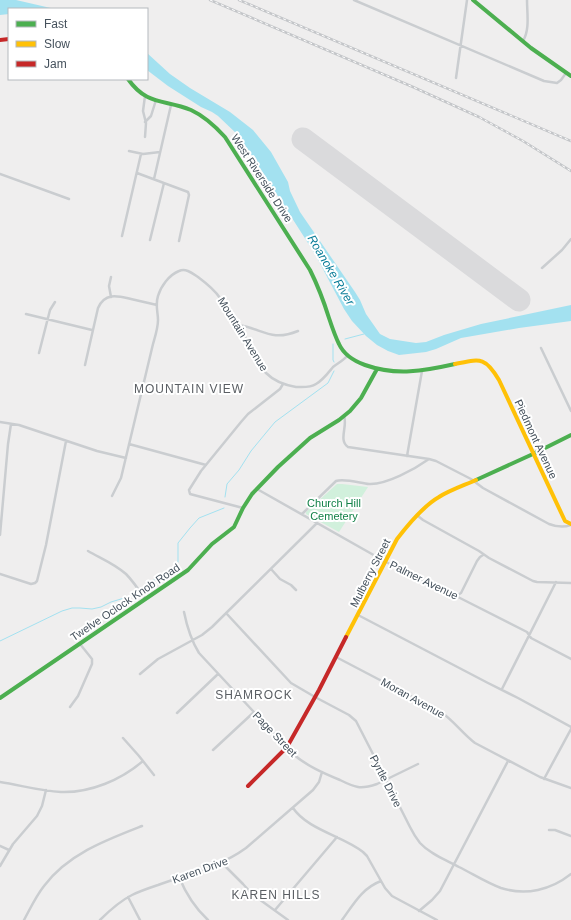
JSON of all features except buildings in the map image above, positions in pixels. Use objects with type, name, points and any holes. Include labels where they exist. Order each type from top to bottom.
[{"type":"street","points":[[354,0],[460,46],[549,82],[559,82],[566,73]]},
{"type":"street","points":[[456,78],[467,0]]},
{"type":"street","points":[[473,0],[523,42],[571,76]]},
{"type":"street","points":[[523,42],[526,37],[527,30],[527,0]]},
{"type":"street","name":"West Riverside Drive","points":[[129,80],[137,90],[145,96],[190,110],[202,116],[214,125],[225,137],[310,270],[319,288],[338,343],[348,356],[377,370],[392,372],[422,371],[475,360],[484,361]]},
{"type":"street","points":[[145,96],[143,111],[146,122],[145,137]]},
{"type":"street","points":[[146,122],[152,116],[156,100]]},
{"type":"street","points":[[154,179],[171,104]]},
{"type":"street","points":[[129,151],[141,154],[160,152]]},
{"type":"street","points":[[122,236],[141,154]]},
{"type":"street","points":[[136,173],[188,192],[189,194],[179,241]]},
{"type":"street","points":[[0,174],[68,199]]},
{"type":"street","points":[[150,240],[164,183]]},
{"type":"street","points":[[542,268],[562,250],[571,239]]},
{"type":"street","name":"Mountain Avenue","points":[[112,496],[121,478],[158,325],[156,305],[161,290],[168,279],[180,270],[192,273],[216,292],[238,325],[262,368],[276,381],[283,384],[304,387],[316,385],[333,367],[348,356]]},
{"type":"street","points":[[111,277],[109,286],[111,297]]},
{"type":"street","points":[[84,365],[99,305],[104,300],[111,297],[119,297],[156,305]]},
{"type":"street","points":[[38,353],[50,308],[55,302]]},
{"type":"street","points":[[26,314],[92,330]]},
{"type":"street","points":[[238,325],[278,336],[298,331]]},
{"type":"street","points":[[541,348],[571,411]]},
{"type":"street","name":"Piedmont Avenue","points":[[484,361],[491,366],[499,380],[565,521],[571,524]]},
{"type":"street","name":"Twelve Oclock Knob Road","points":[[0,698],[188,570],[212,544],[234,527],[252,494],[293,452],[310,438],[350,411],[361,398],[377,370]]},
{"type":"street","points":[[407,456],[422,371]]},
{"type":"street","points":[[243,508],[190,494],[189,490],[206,465],[248,414],[280,389],[283,384]]},
{"type":"street","points":[[344,416],[346,421],[343,440],[348,447],[429,459],[439,462],[549,524],[563,527],[571,524]]},
{"type":"street","points":[[0,422],[26,428],[97,451],[126,458]]},
{"type":"street","points":[[0,535],[11,424]]},
{"type":"street","name":"Mulberry Street","points":[[248,786],[287,747],[315,698],[397,539],[401,534],[439,497],[474,482],[571,435]]},
{"type":"street","points":[[0,574],[25,583],[34,584],[37,581],[56,498],[66,441]]},
{"type":"street","points":[[129,444],[206,465]]},
{"type":"street","points":[[302,514],[336,481],[341,480],[380,483],[417,467],[429,459]]},
{"type":"street","name":"Palmer Avenue","points":[[256,489],[386,562],[527,632],[531,638],[571,659]]},
{"type":"street","points":[[418,516],[484,555],[533,581],[571,583]]},
{"type":"street","points":[[140,674],[158,659],[207,631],[318,523]]},
{"type":"street","points":[[88,551],[126,574],[145,599]]},
{"type":"street","points":[[456,596],[461,593],[480,557],[484,555]]},
{"type":"street","points":[[271,569],[280,579],[296,590]]},
{"type":"street","points":[[502,689],[556,582]]},
{"type":"street","name":"Page Street","points":[[184,612],[192,640],[199,653],[300,760],[353,786],[360,787],[371,786],[418,764]]},
{"type":"street","name":"Pyrtle Drive","points":[[226,613],[286,677],[298,687],[315,698],[349,715],[356,721],[416,838],[424,847],[494,885],[508,890],[530,891],[548,887],[571,874]]},
{"type":"street","points":[[358,615],[502,689],[571,728],[544,779]]},
{"type":"street","points":[[70,707],[78,696],[92,664],[92,659],[80,644]]},
{"type":"street","name":"Moran Avenue","points":[[336,657],[442,712],[475,743],[544,779],[571,788]]},
{"type":"street","points":[[177,713],[218,674]]},
{"type":"street","points":[[213,750],[254,712]]},
{"type":"street","points":[[123,738],[154,775]]},
{"type":"street","points":[[0,782],[46,790],[68,792],[77,791],[94,787],[111,780],[128,772],[143,761]]},
{"type":"street","points":[[420,911],[437,895],[508,761]]},
{"type":"street","name":"Karen Drive","points":[[100,920],[115,906],[142,890],[222,863],[238,854],[313,790],[319,782],[322,772]]},
{"type":"street","points":[[0,866],[16,840],[37,816],[42,806],[46,790]]},
{"type":"street","points":[[293,808],[308,822],[364,852],[385,888],[392,896],[437,920]]},
{"type":"street","points":[[24,920],[45,885],[56,872],[66,864],[97,844],[142,826]]},
{"type":"street","points":[[549,830],[555,830],[571,836]]},
{"type":"street","points":[[275,910],[338,837]]},
{"type":"street","points":[[0,846],[9,850]]},
{"type":"street","points":[[222,863],[252,894],[288,920]]},
{"type":"street","points":[[179,877],[182,886],[191,901],[208,920]]},
{"type":"street","points":[[342,920],[364,890],[381,881]]},
{"type":"street","points":[[128,898],[140,920]]},
{"type":"green space","name":"Church Hill Cemetery","points":[[337,484],[368,487],[339,532],[306,514],[306,512]]},
{"type":"water","points":[[0,0],[16,0],[51,8],[8,8],[8,14],[0,15]]},
{"type":"water","name":"Roanoke River","points":[[148,54],[170,74],[230,112],[253,130],[271,152],[288,182],[290,191],[300,212],[355,292],[366,314],[380,334],[390,339],[416,343],[426,342],[481,324],[571,305],[571,321],[461,338],[426,352],[399,355],[377,345],[352,321],[344,309],[315,254],[238,135],[218,116],[168,86],[148,71]]},
{"type":"waterway","points":[[345,339],[364,334]]},
{"type":"waterway","points":[[333,344],[334,362]]},
{"type":"waterway","points":[[225,497],[227,484],[239,470],[251,451],[275,422],[328,383],[334,371]]},
{"type":"waterway","points":[[178,562],[178,543],[190,528],[199,518],[224,508]]},
{"type":"waterway","points":[[142,589],[154,580],[162,578],[180,568]]},
{"type":"waterway","points":[[0,641],[62,611],[72,608],[92,609],[101,607],[111,602],[131,596],[137,592]]},
{"type":"runway","points":[[303,139],[519,300]]},
{"type":"railway","points":[[210,0],[479,117],[523,141],[571,171]]},
{"type":"railway","points":[[239,0],[571,141]]},
{"type":"traffic: fast","points":[[473,0],[531,48],[571,76]]},
{"type":"traffic: fast","points":[[129,80],[135,88],[149,98],[196,112],[225,137],[310,270],[321,294],[336,338],[341,348],[347,354],[365,365],[388,370],[410,371],[432,369],[455,364]]},
{"type":"traffic: fast","points":[[0,698],[188,570],[212,544],[234,527],[252,494],[278,467],[310,438],[339,420],[350,411],[361,398],[377,369]]},
{"type":"traffic: fast","points":[[476,480],[571,435]]},
{"type":"traffic: slow","points":[[455,364],[470,361],[481,361],[486,363],[494,372],[565,521],[571,524]]},
{"type":"traffic: slow","points":[[346,637],[397,539],[406,528],[422,510],[439,497],[476,480]]},
{"type":"traffic: jam","points":[[0,40],[8,39]]},
{"type":"traffic: jam","points":[[248,786],[287,747],[319,690],[346,637]]},
{"type":"district","name":"MOUNTAIN VIEW","points":[[189,389]]},
{"type":"district","name":"SHAMROCK","points":[[254,695]]},
{"type":"district","name":"KAREN HILLS","points":[[276,895]]}]
